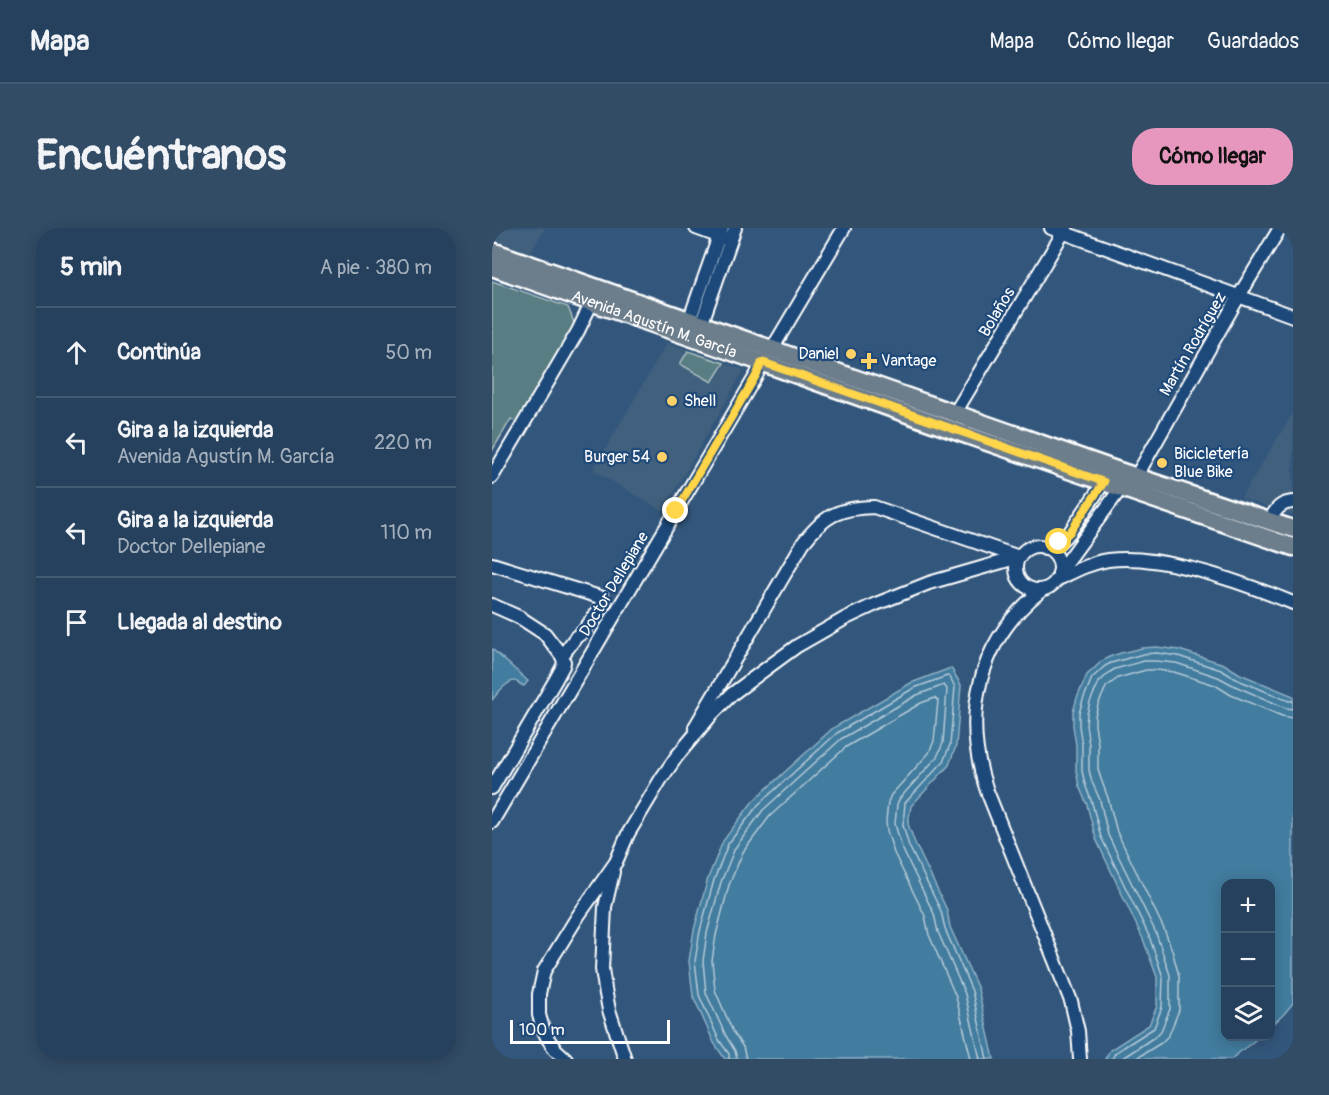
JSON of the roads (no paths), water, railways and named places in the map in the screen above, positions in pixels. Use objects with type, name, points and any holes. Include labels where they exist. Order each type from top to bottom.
[{"type":"main road","name":"Avenida Agustín M. García","points":[[492,251],[695,323],[767,355],[1110,476],[1293,529]]},
{"type":"main road","name":"Avenida Agustín M. García","points":[[492,267],[592,302],[955,413],[1110,476],[1121,488],[1137,485],[1293,547]]},
{"type":"street","points":[[695,323],[726,233],[696,228]]},
{"type":"street","name":"Doctor Dellepiane","points":[[492,822],[843,228]]},
{"type":"street","points":[[1051,228],[1065,230],[1293,316]]},
{"type":"street","name":"Martín Rodríguez","points":[[1137,485],[1239,296],[1280,228]]},
{"type":"street","name":"Bolaños","points":[[955,413],[1065,230]]},
{"type":"street","points":[[492,477],[578,331],[592,302]]},
{"type":"street","points":[[1045,548],[1059,542],[1070,532],[1110,476]]},
{"type":"street","points":[[1080,1059],[1078,1031],[1071,1001],[980,770],[976,743],[976,706],[978,691],[989,656],[1005,627],[1026,602],[1048,588],[1121,488]]},
{"type":"street","points":[[1269,521],[1278,506],[1286,502],[1293,502]]},
{"type":"street","points":[[625,1059],[614,1029],[604,989],[602,969],[605,913],[616,862],[628,834],[803,543],[817,526],[829,517],[843,510],[874,507],[1019,557]]},
{"type":"street","points":[[1088,507],[1102,515]]},
{"type":"street","points":[[982,567],[989,557],[984,545]]},
{"type":"street","points":[[1042,590],[1028,588],[1018,578],[1016,563],[1024,551],[1038,546],[1055,555],[1060,566],[1058,576]]},
{"type":"street","points":[[677,756],[732,694],[797,646],[876,604],[929,584],[1019,557]]},
{"type":"street","points":[[1058,576],[1108,560],[1152,561],[1209,574],[1264,591],[1293,603]]},
{"type":"street","points":[[492,564],[603,598],[604,603],[562,656]]},
{"type":"street","points":[[492,605],[519,617],[545,634],[564,662],[492,788]]},
{"type":"street","points":[[730,667],[732,676],[746,684]]},
{"type":"street","points":[[566,1059],[548,1040],[539,1015],[539,994],[544,971],[616,862]]},
{"type":"street","points":[[585,907],[594,904],[605,913]]},
{"type":"water","points":[[1157,647],[1179,650],[1224,664],[1240,674],[1293,696],[1293,1003],[1275,1022],[1275,879],[1221,879],[1221,1041],[1254,1041],[1231,1059],[1105,1059],[1110,1050],[1149,1025],[1157,1006],[1157,977],[1143,939],[1096,839],[1087,805],[1079,786],[1073,712],[1087,675],[1102,661],[1142,648]]},
{"type":"water","points":[[492,649],[528,681],[524,686],[512,681],[502,688],[492,700]]},
{"type":"water","points":[[951,668],[961,685],[956,746],[949,765],[911,806],[908,824],[947,910],[950,927],[978,989],[994,1059],[725,1059],[714,1043],[693,996],[689,961],[694,930],[708,878],[723,841],[753,801],[833,728],[911,683]]},
{"type":"place","name":"Daniel","points":[[851,354]]},
{"type":"place","name":"Vantage","points":[[869,361]]},
{"type":"place","name":"Shell","points":[[672,401]]},
{"type":"place","name":"Burger 54","points":[[662,457]]},
{"type":"place","name":"Bicicletería Blue Bike","points":[[1162,463]]}]
